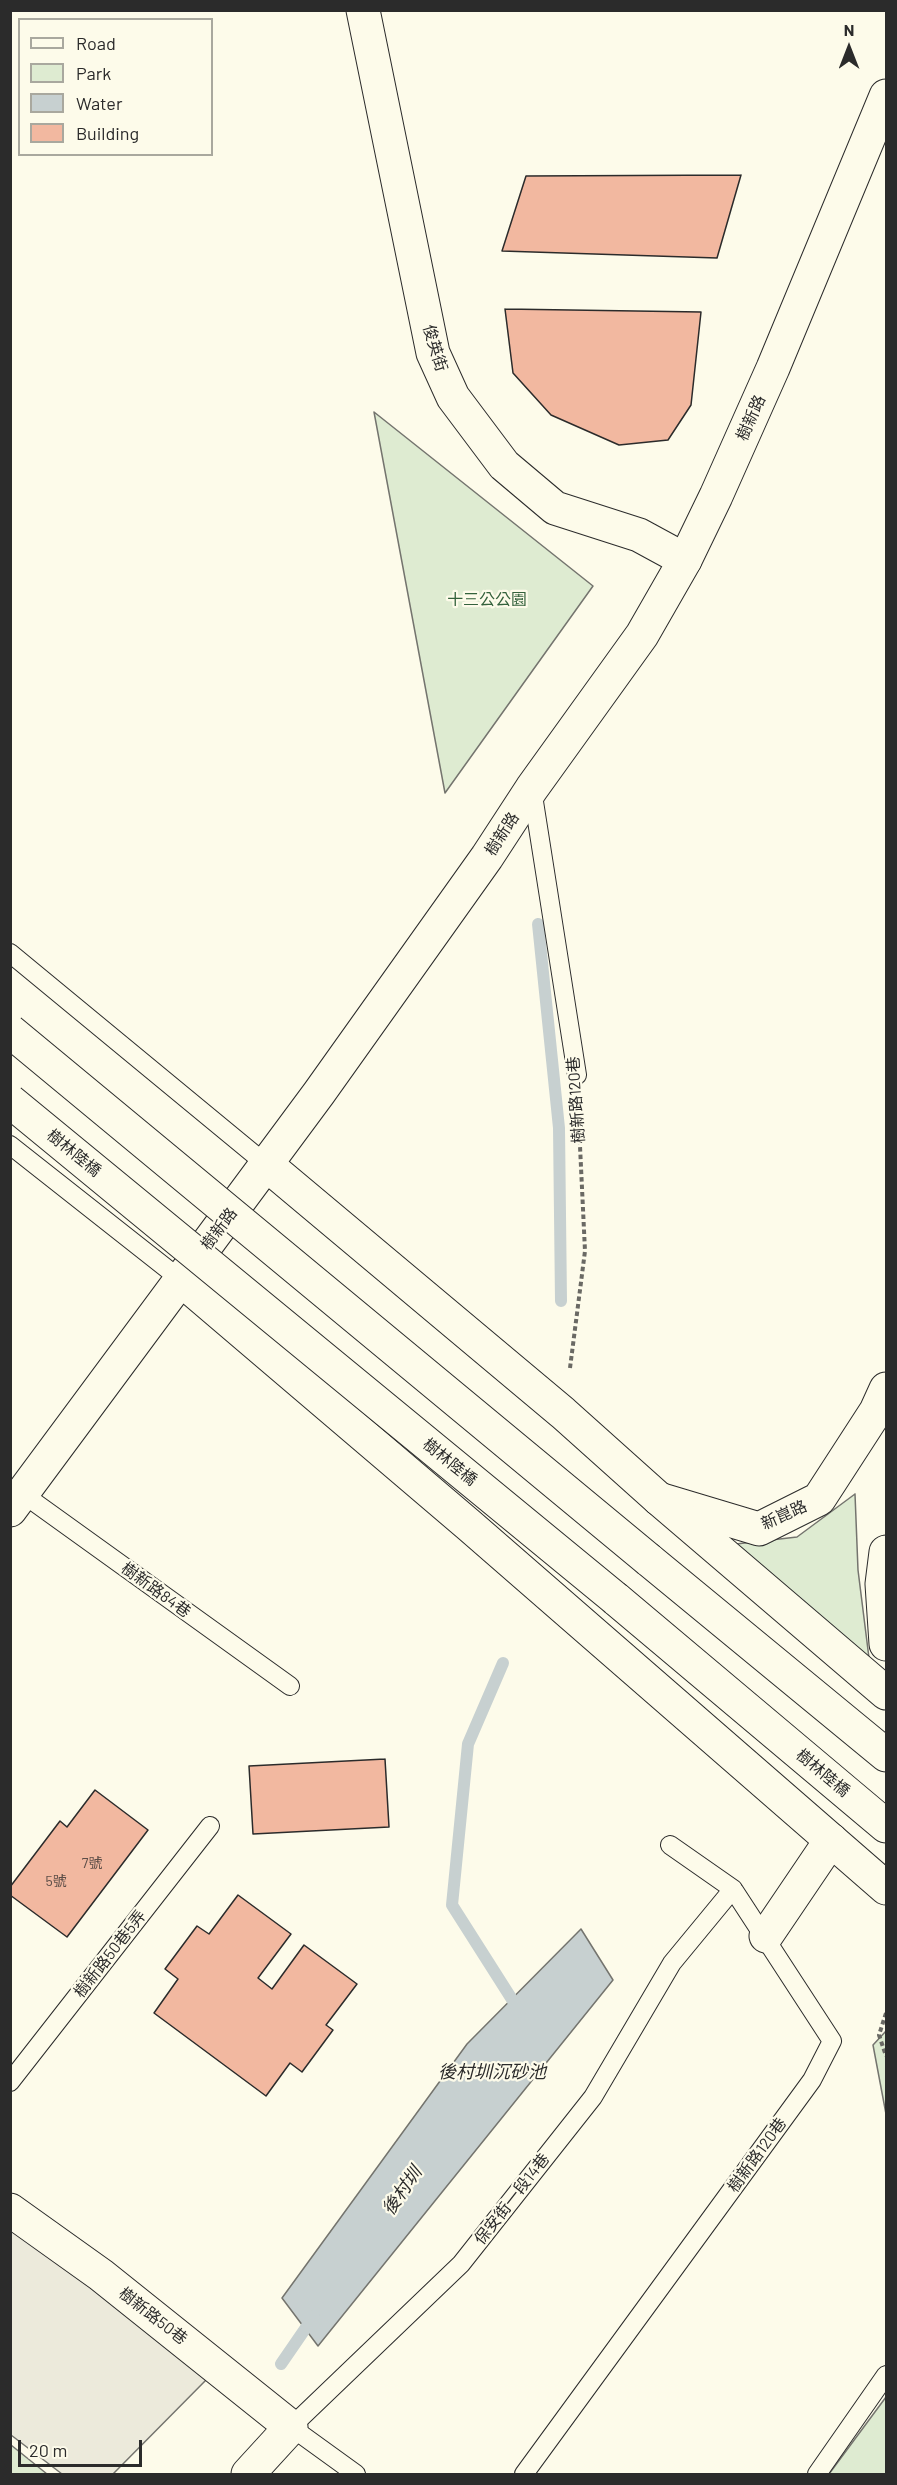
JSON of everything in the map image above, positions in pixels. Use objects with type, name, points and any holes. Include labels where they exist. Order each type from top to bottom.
[{"type":"main road","name":"俊英街","points":[[363,10],[433,353],[453,397],[504,465],[555,508],[639,534],[686,560]]},
{"type":"main road","name":"樹新路","points":[[17,1502],[267,1166],[487,856],[531,788],[642,635],[686,560],[773,368],[886,96]]},
{"type":"main road","points":[[10,1030],[886,1755]]},
{"type":"main road","name":"樹林陸橋","points":[[10,1101],[616,1599],[886,1826]]},
{"type":"main road","points":[[267,1166],[563,1413],[659,1499],[886,1693]]},
{"type":"main road","points":[[180,1280],[461,1518],[886,1888]]},
{"type":"main road","name":"新崑路","points":[[659,1499],[759,1529],[819,1499],[876,1411],[886,1389]]},
{"type":"main road","points":[[886,1552],[882,1584],[886,1644]]},
{"type":"main road","points":[[766,1936],[831,1840]]},
{"type":"main road","name":"樹新路50巷","points":[[10,2210],[101,2275],[291,2427]]},
{"type":"main road","name":"保安街一段14巷","points":[[248,2475],[291,2427]]},
{"type":"lane","name":"樹新路120巷","points":[[531,788],[577,1075]]},
{"type":"lane","points":[[10,953],[267,1166]]},
{"type":"lane","points":[[10,1144],[180,1280]]},
{"type":"lane","name":"樹新路84巷","points":[[17,1502],[290,1686]]},
{"type":"lane","name":"樹新路50巷5弄","points":[[10,2082],[210,1826]]},
{"type":"lane","name":"樹新路120巷","points":[[524,2475],[812,2080],[832,2041],[766,1936],[733,1889],[670,1845]]},
{"type":"lane","name":"保安街一段14巷","points":[[291,2427],[461,2264],[593,2097],[672,1963],[733,1889]]},
{"type":"lane","points":[[817,2475],[886,2375]]},
{"type":"lane","points":[[291,2427],[356,2475]]},
{"type":"path","name":"樹新路120巷","points":[[563,1413],[585,1251],[577,1075]]},
{"type":"path","points":[[886,2013],[879,2035],[886,2056]]},
{"type":"green space","name":"十三公公園","points":[[374,412],[593,586],[445,793]]},
{"type":"green space","points":[[855,1494],[858,1570],[871,1674],[736,1544],[797,1537]]},
{"type":"green space","points":[[886,2031],[886,2114],[873,2045]]},
{"type":"green space","points":[[886,2397],[886,2474],[829,2474]]},
{"type":"green space","points":[[11,2445],[47,2474],[11,2474]]},
{"type":"shaded area","points":[[10,2211],[207,2379],[113,2474],[62,2474],[11,2435]]},
{"type":"water","name":"後村圳沉砂池","points":[[581,1929],[613,1980],[318,2346],[282,2298],[467,2044]]},
{"type":"building","points":[[741,175],[717,258],[502,251],[526,176]]},
{"type":"building","points":[[505,309],[701,312],[691,405],[668,440],[619,445],[551,415],[513,373]]},
{"type":"building","points":[[385,1759],[389,1827],[253,1834],[249,1766]]},
{"type":"building","points":[[95,1790],[148,1830],[67,1937],[10,1895],[10,1887],[60,1821],[67,1827]]},
{"type":"building","points":[[238,1895],[291,1934],[258,1978],[272,1989],[304,1945],[357,1984],[326,2025],[333,2030],[302,2072],[290,2063],[266,2096],[154,2013],[178,1979],[165,1969],[197,1926],[209,1934]]},
{"type":"waterway","points":[[538,924],[559,1128],[561,1301]]},
{"type":"waterway","points":[[503,1663],[468,1744],[452,1905],[520,2012]]},
{"type":"waterway","name":"後村圳","points":[[281,2364],[314,2316]]}]
